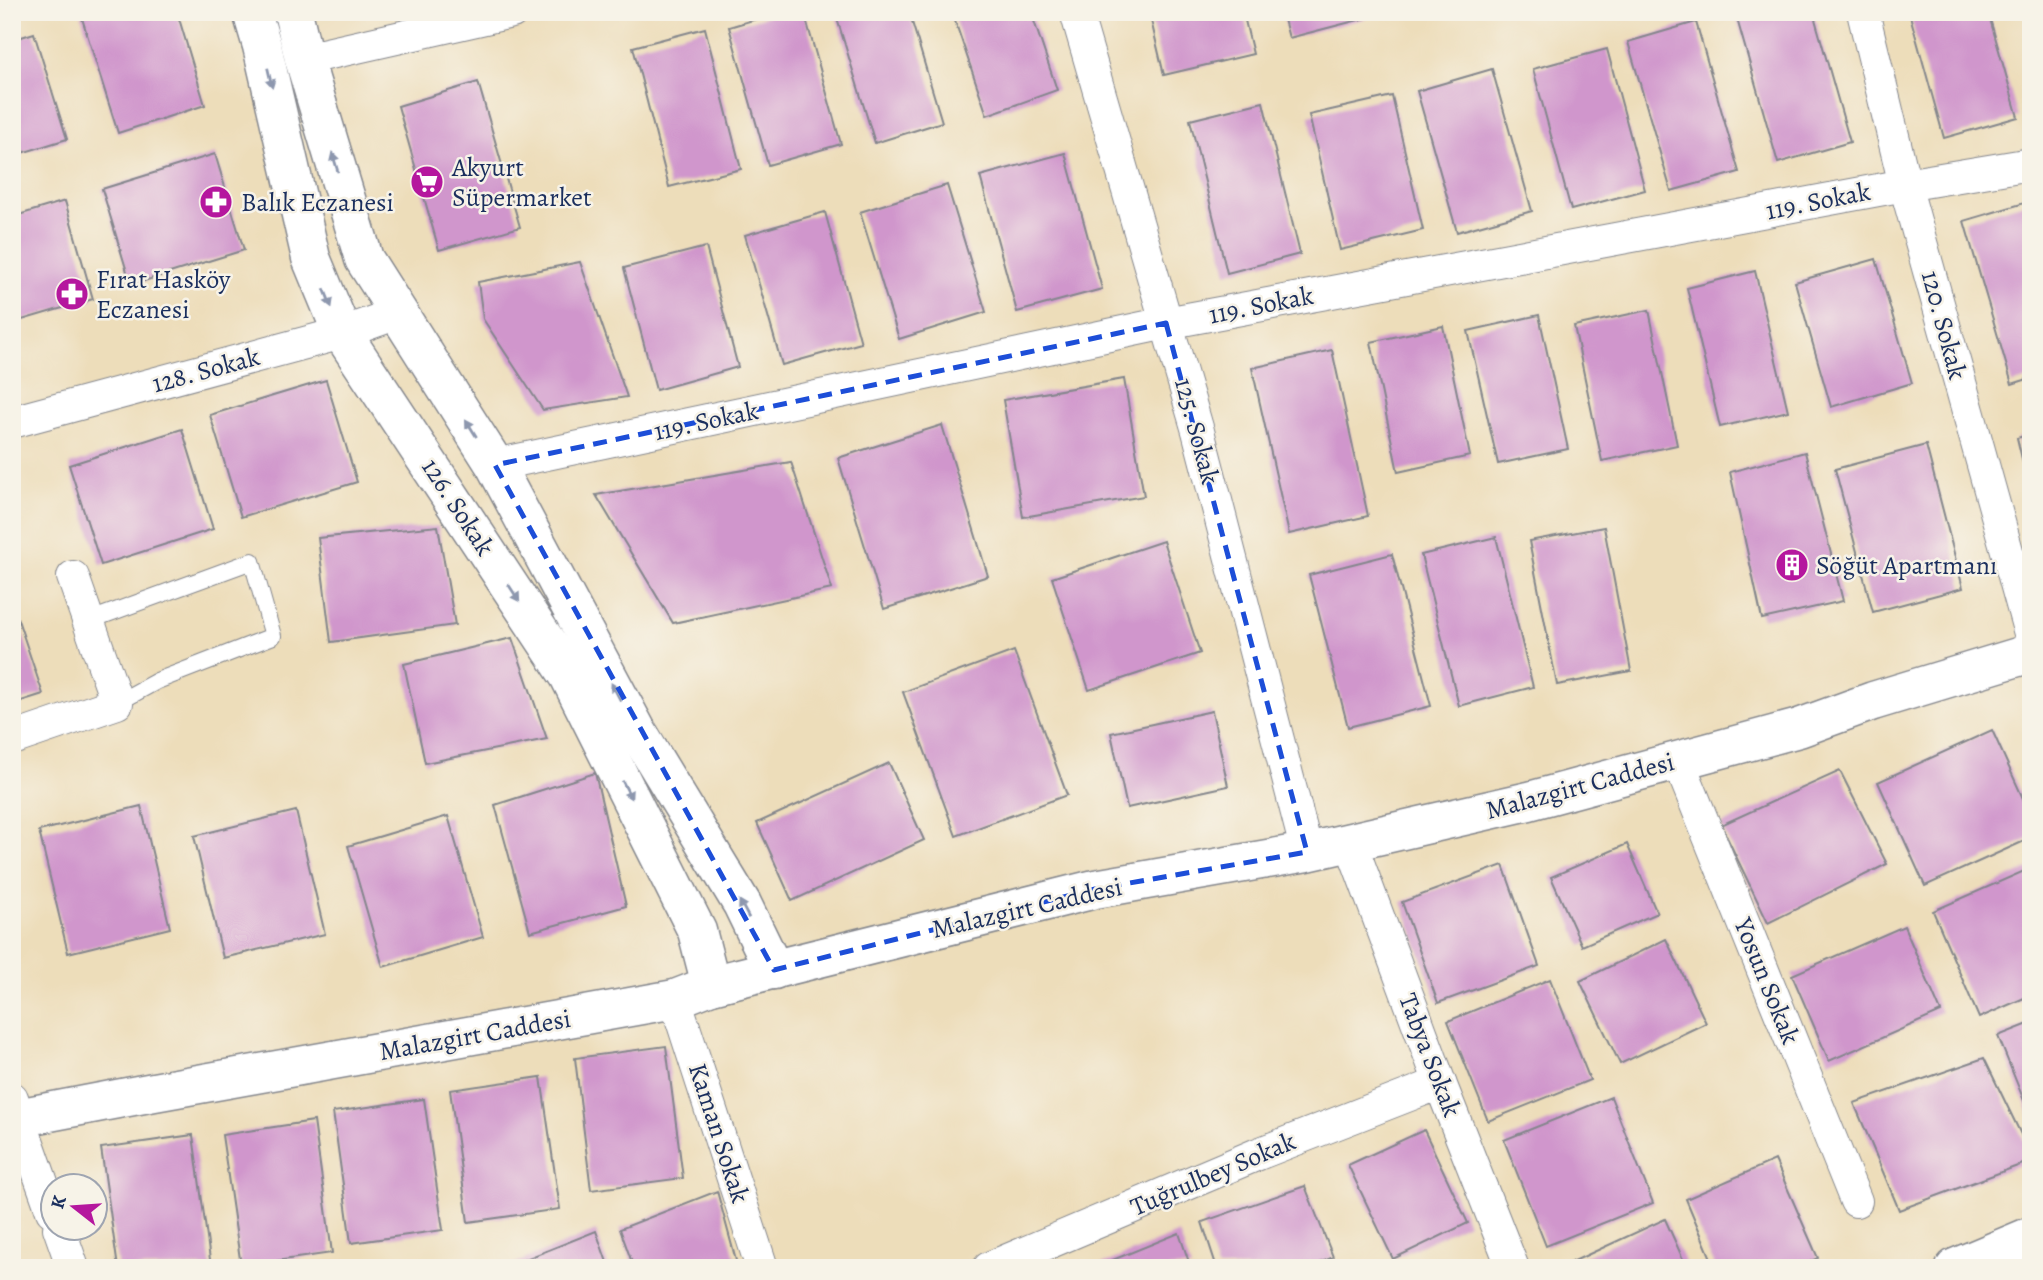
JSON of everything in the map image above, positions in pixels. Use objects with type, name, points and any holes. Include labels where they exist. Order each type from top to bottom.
[{"type":"street","name":"126. Sokak","points":[[252,12],[311,258],[342,333],[569,676],[697,931],[711,985]]},
{"type":"street","name":"126. Sokak","points":[[293,12],[304,59],[364,259],[495,466],[638,731],[742,905],[774,970]]},
{"type":"street","points":[[304,59],[512,12]]},
{"type":"street","name":"125. Sokak","points":[[1076,12],[1198,431],[1307,852]]},
{"type":"street","name":"120. Sokak","points":[[1863,12],[1906,184],[2031,637]]},
{"type":"street","name":"119. Sokak","points":[[495,466],[1166,323],[1906,184],[2031,164]]},
{"type":"street","name":"128. Sokak","points":[[12,422],[342,333],[398,313]]},
{"type":"street","points":[[12,739],[117,703],[74,578]]},
{"type":"street","name":"Malazgirt Caddesi","points":[[14,1112],[154,1092],[675,999],[711,985],[1095,889],[1307,852],[1529,801],[1798,728],[1873,701],[2031,653]]},
{"type":"street","name":"Yosun Sokak","points":[[1678,760],[1856,1201]]},
{"type":"street","name":"Tabya Sokak","points":[[1350,841],[1440,1083],[1513,1268]]},
{"type":"street","name":"Kaman Sokak","points":[[675,999],[762,1268]]},
{"type":"street","name":"Tuğrulbey Sokak","points":[[989,1268],[1258,1154],[1440,1083]]},
{"type":"street","points":[[14,1112],[38,1175]]},
{"type":"street","points":[[1955,1268],[2031,1236]]},
{"type":"street","points":[[63,1242],[73,1268]]},
{"type":"lane","points":[[88,621],[252,561],[273,636],[157,681],[117,703]]},
{"type":"highlighted area","points":[[1166,323],[1307,852],[1095,889],[774,970],[495,465]]},
{"type":"building","points":[[88,12],[177,12],[205,105],[118,133],[81,15]]},
{"type":"building","points":[[780,12],[804,12],[841,144],[768,165],[729,27]]},
{"type":"building","points":[[835,12],[909,12],[942,122],[875,143]]},
{"type":"building","points":[[952,12],[1031,12],[1057,90],[987,115]]},
{"type":"building","points":[[1149,12],[1243,12],[1253,54],[1164,75]]},
{"type":"building","points":[[1282,12],[1368,12],[1370,17],[1289,38]]},
{"type":"building","points":[[1759,12],[1813,12],[1850,142],[1778,163],[1737,19]]},
{"type":"building","points":[[1909,12],[1988,12],[2018,117],[1944,138]]},
{"type":"building","points":[[1696,22],[1739,172],[1671,191],[1628,42]]},
{"type":"building","points":[[705,28],[741,169],[669,187],[633,47]]},
{"type":"building","points":[[34,33],[67,139],[12,156],[12,40]]},
{"type":"building","points":[[1607,49],[1645,190],[1571,210],[1533,69]]},
{"type":"building","points":[[1492,69],[1532,211],[1457,232],[1417,91]]},
{"type":"building","points":[[478,82],[520,227],[439,250],[398,106]]},
{"type":"building","points":[[1392,96],[1423,230],[1340,250],[1309,115]]},
{"type":"building","points":[[1263,102],[1300,254],[1227,273],[1190,120]]},
{"type":"building","points":[[1065,153],[1102,289],[1017,312],[980,176]]},
{"type":"building","points":[[215,154],[244,250],[131,285],[102,189]]},
{"type":"building","points":[[947,185],[986,312],[899,339],[860,212]]},
{"type":"building","points":[[65,201],[93,299],[12,323],[12,217]]},
{"type":"building","points":[[2031,201],[2031,378],[2012,384],[1964,221]]},
{"type":"building","points":[[825,212],[861,343],[782,365],[745,235]]},
{"type":"building","points":[[706,247],[738,367],[656,390],[624,268]]},
{"type":"building","points":[[1876,259],[1912,383],[1831,407],[1795,282]]},
{"type":"building","points":[[580,262],[627,397],[543,410],[483,319],[478,282]]},
{"type":"building","points":[[1755,271],[1788,411],[1720,427],[1687,288]]},
{"type":"building","points":[[1649,310],[1677,445],[1602,461],[1574,326]]},
{"type":"building","points":[[1539,315],[1568,449],[1498,464],[1468,331]]},
{"type":"building","points":[[1443,326],[1470,456],[1398,472],[1371,342]]},
{"type":"building","points":[[1332,350],[1368,516],[1289,534],[1252,368]]},
{"type":"building","points":[[1124,379],[1144,496],[1023,517],[1003,400]]},
{"type":"building","points":[[326,380],[357,482],[241,517],[210,415]]},
{"type":"building","points":[[942,425],[988,576],[884,609],[838,458]]},
{"type":"building","points":[[182,429],[213,529],[101,565],[69,465]]},
{"type":"building","points":[[2031,434],[2031,492],[2030,492],[2017,438]]},
{"type":"building","points":[[1926,445],[1963,588],[1873,612],[1835,469]]},
{"type":"building","name":"Söğüt Apartmanı","points":[[1805,452],[1843,601],[1762,619],[1730,472]]},
{"type":"building","points":[[791,462],[832,589],[673,623],[596,495]]},
{"type":"building","points":[[438,526],[455,625],[331,642],[318,538]]},
{"type":"building","points":[[1604,527],[1631,671],[1557,685],[1529,541]]},
{"type":"building","points":[[1496,537],[1533,687],[1459,706],[1421,555]]},
{"type":"building","points":[[1163,541],[1200,653],[1089,690],[1052,578]]},
{"type":"building","points":[[1392,554],[1431,706],[1348,727],[1309,575]]},
{"type":"building","points":[[12,602],[43,694],[12,704]]},
{"type":"building","points":[[512,638],[547,739],[425,763],[404,664]]},
{"type":"building","points":[[1014,651],[1067,795],[956,836],[903,692]]},
{"type":"building","points":[[1212,711],[1228,786],[1127,808],[1111,733]]},
{"type":"building","points":[[1992,730],[2031,816],[2031,838],[1925,886],[1878,782]]},
{"type":"building","points":[[889,763],[924,840],[792,901],[757,823]]},
{"type":"building","points":[[1840,771],[1887,864],[1768,923],[1721,825]]},
{"type":"building","points":[[595,773],[626,906],[530,932],[495,805]]},
{"type":"building","points":[[141,806],[170,928],[68,953],[39,831]]},
{"type":"building","points":[[296,811],[325,934],[223,958],[194,836]]},
{"type":"building","points":[[448,816],[483,937],[383,967],[348,846]]},
{"type":"building","points":[[1627,844],[1657,913],[1582,946],[1551,877]]},
{"type":"building","points":[[1503,865],[1539,966],[1438,1003],[1402,902]]},
{"type":"building","points":[[2031,868],[2031,995],[1979,1018],[1933,911]]},
{"type":"building","points":[[1904,926],[1941,1012],[1829,1061],[1792,975]]},
{"type":"building","points":[[1666,939],[1706,1023],[1620,1064],[1580,981]]},
{"type":"building","points":[[1550,979],[1590,1080],[1488,1121],[1448,1021]]},
{"type":"building","points":[[2031,1023],[2031,1118],[1998,1036]]},
{"type":"building","points":[[666,1046],[683,1178],[591,1190],[575,1058]]},
{"type":"building","points":[[1984,1058],[2031,1155],[2031,1161],[1899,1210],[1854,1103]]},
{"type":"building","points":[[541,1077],[560,1209],[468,1222],[450,1090]]},
{"type":"building","points":[[1611,1097],[1653,1203],[1546,1246],[1504,1140]]},
{"type":"building","points":[[424,1099],[443,1230],[351,1243],[333,1112]]},
{"type":"building","points":[[314,1121],[332,1253],[241,1266],[222,1135]]},
{"type":"building","points":[[1424,1130],[1468,1223],[1393,1259],[1348,1165]]},
{"type":"building","points":[[193,1135],[211,1267],[118,1268],[108,1197],[108,1172],[104,1172],[101,1148]]},
{"type":"building","points":[[1775,1160],[1818,1258],[1795,1268],[1715,1268],[1686,1199]]},
{"type":"building","points":[[1305,1186],[1333,1257],[1310,1268],[1217,1268],[1202,1222]]},
{"type":"building","points":[[717,1191],[738,1268],[634,1268],[620,1229]]},
{"type":"building","points":[[1665,1219],[1687,1268],[1559,1268]]},
{"type":"building","points":[[596,1231],[609,1268],[513,1268],[511,1265]]},
{"type":"building","points":[[1179,1233],[1191,1268],[1093,1268]]},
{"type":"place","name":"Akyurt Süpermarket","points":[[427,182]]},
{"type":"place","name":"Balık Eczanesi","points":[[216,202]]},
{"type":"place","name":"Fırat Hasköy Eczanesi","points":[[72,294]]},
{"type":"place","name":"Söğüt Apartmanı","points":[[1792,565]]}]
